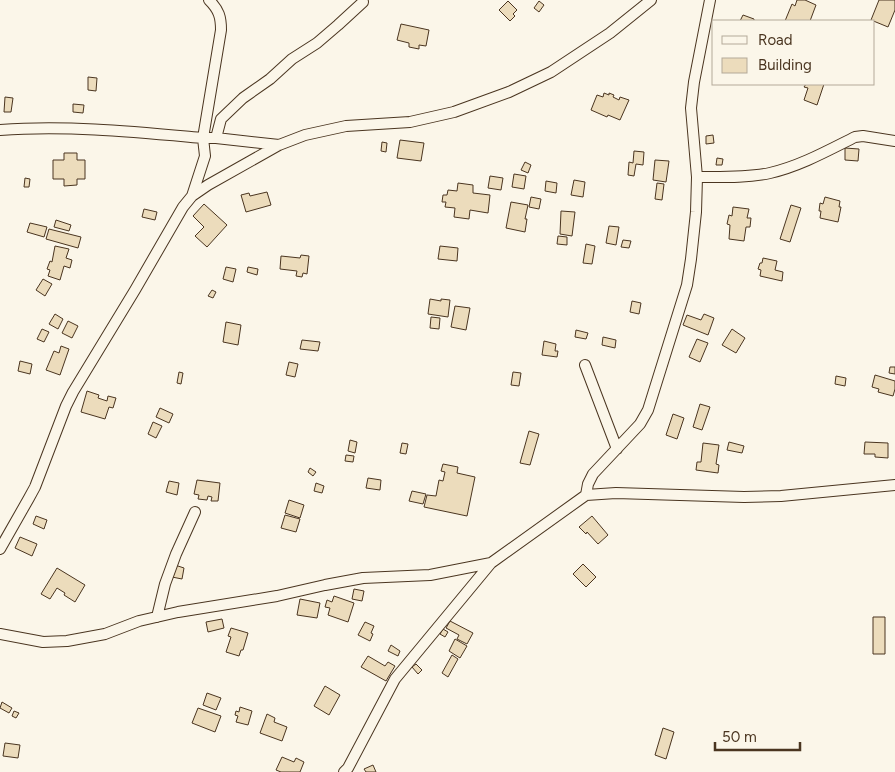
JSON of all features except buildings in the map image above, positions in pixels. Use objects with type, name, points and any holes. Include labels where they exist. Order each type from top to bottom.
[{"type":"street","points":[[192,196],[205,156],[203,138],[221,30],[221,18],[209,0]]},
{"type":"street","points":[[0,549],[32,492],[73,392],[183,207],[192,196],[208,184],[239,166],[279,145],[305,135],[346,126],[410,122],[454,112],[509,92],[551,72],[610,33],[650,0]]},
{"type":"street","points":[[586,496],[588,484],[593,474],[640,424],[648,410],[687,285],[696,212],[697,177],[691,108],[694,82],[710,0]]},
{"type":"street","points":[[216,138],[221,119],[243,98],[338,26],[362,2]]},
{"type":"street","points":[[0,130],[31,128],[123,130],[279,145]]},
{"type":"street","points":[[697,177],[746,176],[769,173],[803,163],[855,137],[863,136],[895,141]]},
{"type":"street","points":[[585,365],[618,449]]},
{"type":"street","points":[[344,772],[348,768],[396,679],[491,563],[586,496],[616,493],[753,497],[895,485]]},
{"type":"street","points":[[157,617],[165,584],[195,512]]},
{"type":"street","points":[[0,634],[43,642],[67,641],[105,634],[139,621],[157,617],[277,596],[363,578],[430,575],[491,563]]}]
